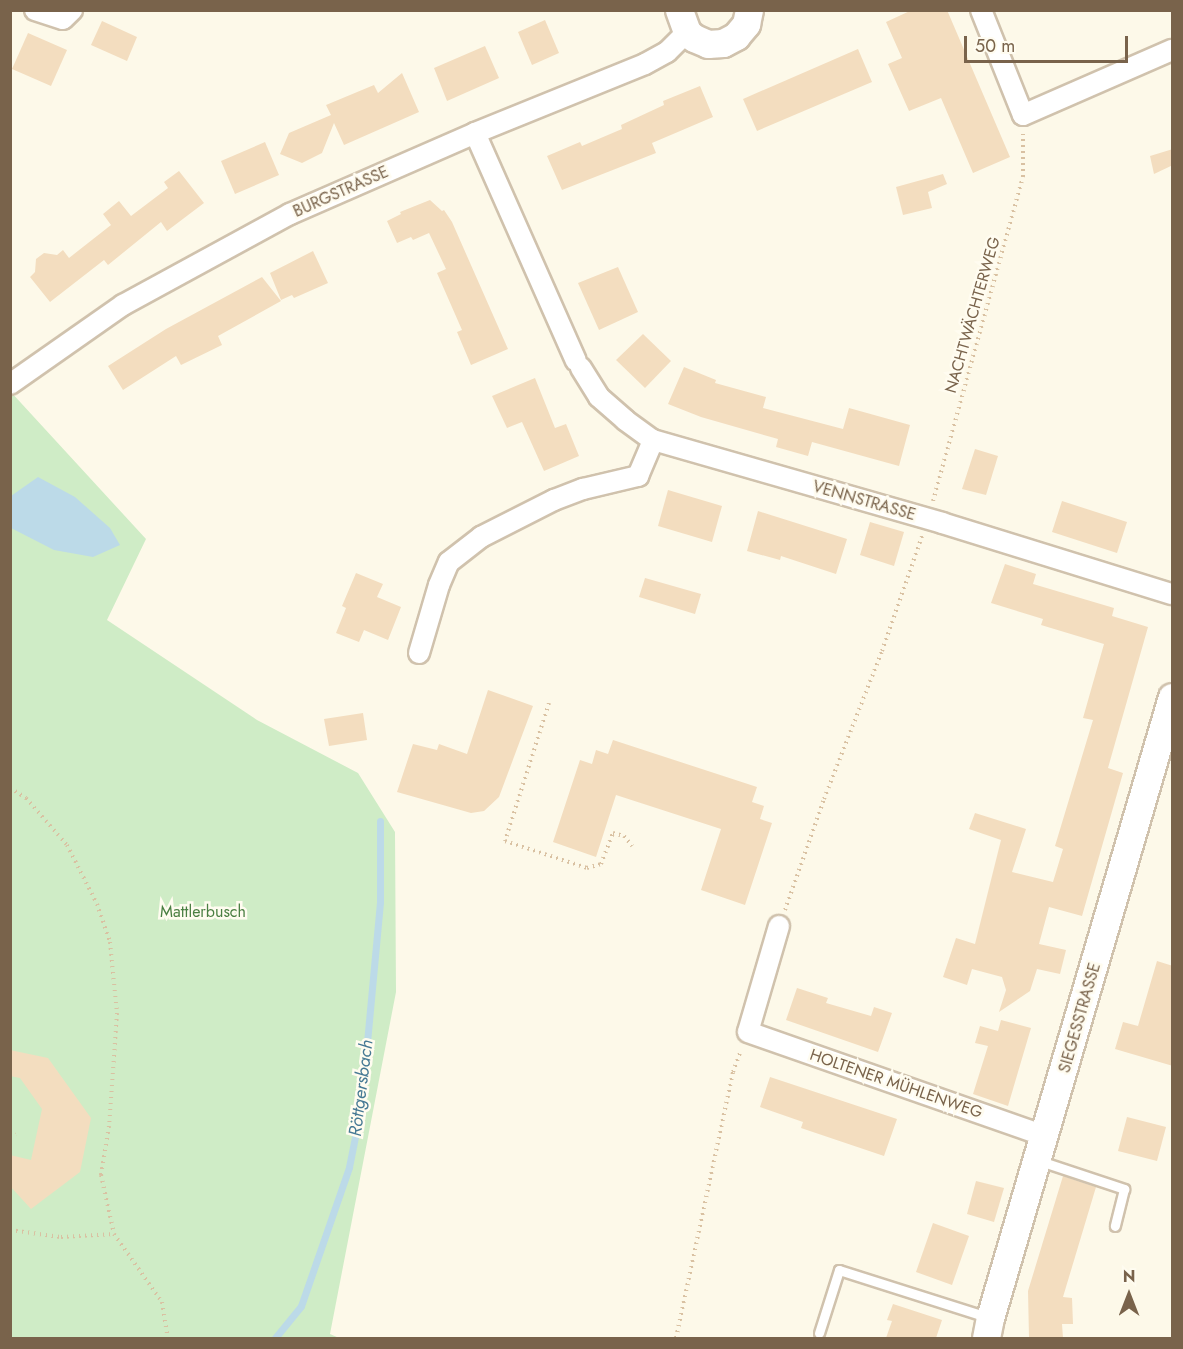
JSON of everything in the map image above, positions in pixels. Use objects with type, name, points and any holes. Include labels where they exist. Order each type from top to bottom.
[{"type":"main road","name":"BURGSTRASSE","points":[[683,21],[694,39],[708,44],[723,43],[736,36],[746,24],[749,10]]},
{"type":"main road","name":"SIEGESSTRASSE","points":[[988,1328],[1173,697]]},
{"type":"street","points":[[35,10],[63,19],[72,10]]},
{"type":"street","points":[[981,10],[1023,115],[1173,50]]},
{"type":"street","name":"BURGSTRASSE","points":[[11,382],[123,305],[290,214],[475,133],[645,64],[667,52],[683,21]]},
{"type":"street","name":"VENNSTRASSE","points":[[475,133],[579,364],[599,397],[653,440],[928,519],[1173,594]]},
{"type":"street","points":[[419,653],[439,585],[450,562],[481,537],[554,500],[583,489],[638,476],[653,440]]},
{"type":"street","points":[[748,1032],[779,926]]},
{"type":"street","name":"HOLTENER MÜHLENWEG","points":[[748,1032],[1041,1148]]},
{"type":"lane","points":[[1041,1148],[1124,1189],[1115,1226]]},
{"type":"lane","points":[[819,1333],[839,1270],[988,1328]]},
{"type":"path","name":"NACHTWÄCHTERWEG","points":[[779,926],[928,519],[1023,177],[1023,115]]},
{"type":"path","points":[[549,703],[505,841],[587,868],[601,864],[613,833],[624,836],[632,846]]},
{"type":"path","points":[[10,788],[26,798],[67,845],[98,904],[110,942],[117,1013],[109,1126],[101,1175],[114,1234],[162,1302],[168,1338]]},
{"type":"path","points":[[676,1338],[733,1072],[748,1032]]},
{"type":"path","points":[[10,1136],[16,1134]]},
{"type":"path","points":[[10,1230],[61,1237],[114,1234]]},
{"type":"green space","name":"Mattlerbusch","points":[[10,391],[146,539],[107,620],[257,720],[358,773],[395,832],[396,992],[330,1334],[339,1338],[11,1338]]},
{"type":"water","points":[[38,477],[75,497],[110,528],[120,545],[93,557],[54,550],[11,528],[11,496]]},
{"type":"building","points":[[912,10],[947,10],[1010,157],[973,173],[941,98],[909,111],[888,64],[902,58],[886,22]]},
{"type":"building","points":[[545,20],[559,53],[532,65],[518,32]]},
{"type":"building","points":[[102,21],[137,37],[127,61],[91,45]]},
{"type":"building","points":[[28,33],[67,50],[51,86],[12,69]]},
{"type":"building","points":[[485,46],[499,78],[447,101],[434,68]]},
{"type":"building","points":[[858,49],[872,82],[757,131],[743,99]]},
{"type":"building","points":[[402,73],[419,112],[344,145],[334,123],[322,153],[302,163],[280,154],[289,133],[331,115],[326,105],[374,85],[378,93]]},
{"type":"building","points":[[700,86],[713,117],[652,143],[656,153],[562,190],[547,156],[580,142],[582,146],[622,129],[621,125],[664,105],[663,101]]},
{"type":"building","points":[[265,142],[279,175],[235,194],[221,161]]},
{"type":"building","points":[[1173,149],[1173,165],[1154,174],[1150,156]]},
{"type":"building","points":[[179,171],[204,203],[167,231],[161,222],[108,265],[104,260],[50,302],[30,277],[35,272],[36,259],[44,253],[57,255],[63,250],[69,258],[111,225],[103,214],[119,201],[131,216],[168,188],[164,182]]},
{"type":"building","points":[[943,174],[947,184],[928,192],[932,208],[903,215],[896,187]]},
{"type":"building","points":[[430,200],[442,211],[444,210],[452,222],[508,349],[471,365],[457,332],[462,330],[437,273],[446,269],[429,233],[413,240],[411,237],[397,243],[387,221],[401,214],[400,212]]},
{"type":"building","points":[[313,251],[328,283],[294,298],[292,295],[281,300],[270,273]]},
{"type":"building","points":[[618,267],[638,312],[599,330],[578,283]]},
{"type":"building","points":[[262,277],[281,301],[218,336],[222,345],[181,365],[176,356],[123,390],[108,366],[166,329]]},
{"type":"building","points":[[643,334],[671,361],[645,388],[616,360]]},
{"type":"building","points":[[684,367],[716,380],[715,383],[766,397],[763,408],[843,429],[849,408],[910,425],[899,466],[812,442],[808,456],[776,447],[778,439],[701,417],[668,404]]},
{"type":"building","points":[[535,378],[555,428],[566,424],[579,456],[544,471],[522,422],[507,428],[492,396]]},
{"type":"building","points":[[975,449],[998,456],[986,495],[962,489]]},
{"type":"building","points":[[668,490],[722,506],[712,542],[658,526]]},
{"type":"building","points":[[1062,501],[1127,522],[1117,553],[1052,532]]},
{"type":"building","points":[[758,511],[847,539],[836,574],[781,556],[780,560],[747,551]]},
{"type":"building","points":[[870,522],[904,532],[894,566],[860,555]]},
{"type":"building","points":[[1005,564],[1036,574],[1033,584],[1114,608],[1112,616],[1148,627],[1108,768],[1123,773],[1082,916],[1049,907],[1039,944],[1066,950],[1060,974],[1037,969],[1030,991],[999,1012],[1006,990],[1002,977],[972,969],[967,985],[943,977],[956,938],[975,944],[1001,840],[969,829],[975,813],[1026,829],[1012,872],[1053,882],[1063,849],[1055,846],[1093,720],[1083,718],[1104,644],[1041,625],[1043,619],[991,603]]},
{"type":"building","points":[[356,573],[383,584],[377,597],[401,607],[388,640],[364,630],[359,642],[336,633],[346,608],[342,606]]},
{"type":"building","points":[[645,578],[701,594],[695,614],[639,597]]},
{"type":"building","points":[[488,690],[533,706],[499,797],[484,811],[471,813],[397,792],[413,744],[437,750],[439,744],[467,754]]},
{"type":"building","points":[[363,713],[367,740],[329,746],[324,719]]},
{"type":"building","points":[[613,740],[757,787],[752,802],[764,806],[760,819],[772,823],[745,905],[701,890],[721,829],[616,795],[596,857],[553,842],[580,760],[592,764],[596,750],[608,754]]},
{"type":"building","points":[[1157,961],[1173,966],[1173,1066],[1115,1049],[1123,1022],[1138,1026]]},
{"type":"building","points":[[797,988],[828,998],[826,1003],[871,1016],[874,1007],[892,1013],[878,1052],[786,1020]]},
{"type":"building","points":[[1001,1020],[1031,1028],[1008,1106],[973,1094],[988,1046],[975,1043],[980,1026],[998,1031]]},
{"type":"building","points":[[10,1050],[48,1058],[91,1118],[80,1172],[31,1209],[10,1186],[10,1155],[31,1160],[42,1109],[20,1078],[10,1076]]},
{"type":"building","points":[[770,1077],[897,1119],[884,1156],[801,1128],[803,1122],[760,1107]]},
{"type":"building","points":[[1127,1117],[1166,1127],[1157,1161],[1118,1151]]},
{"type":"building","points":[[1063,1176],[1096,1187],[1063,1297],[1072,1298],[1073,1324],[1062,1324],[1063,1338],[1029,1338],[1028,1291]]},
{"type":"building","points":[[976,1181],[1004,1188],[994,1222],[967,1214]]},
{"type":"building","points":[[933,1223],[969,1236],[952,1285],[916,1272]]},
{"type":"building","points":[[893,1304],[942,1320],[936,1338],[886,1338],[892,1321],[887,1320]]},
{"type":"waterway","name":"Röttgersbach","points":[[275,1338],[301,1306],[349,1167],[361,1107],[380,902],[380,821]]}]
